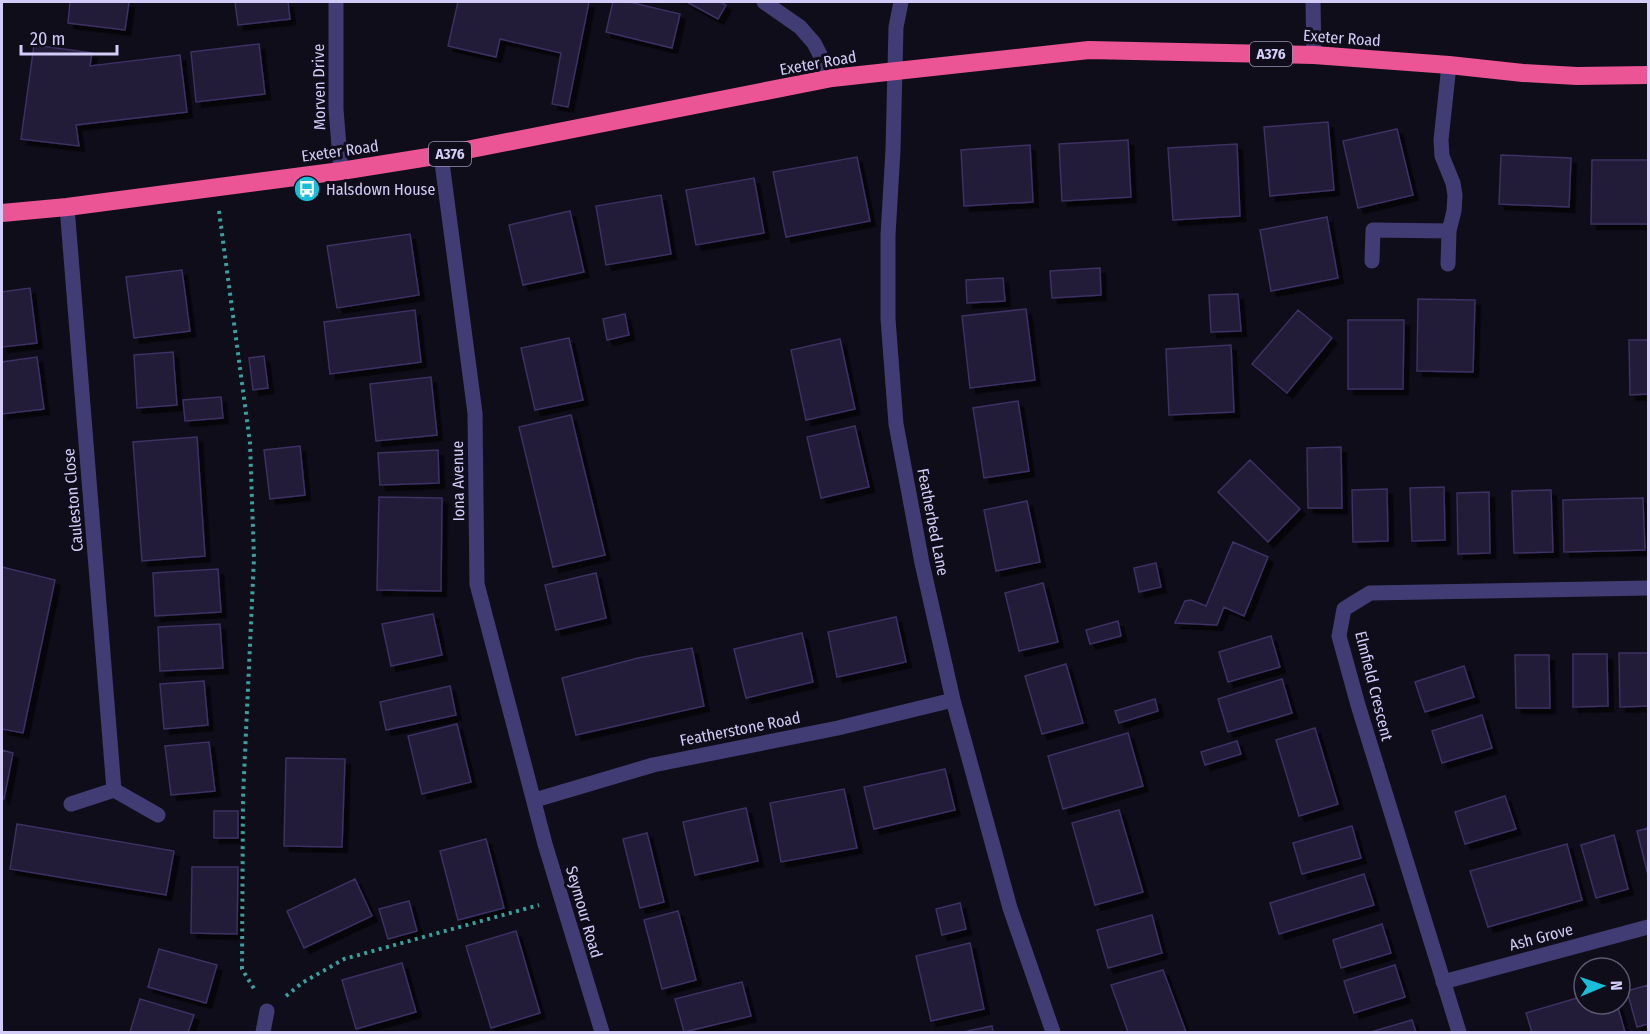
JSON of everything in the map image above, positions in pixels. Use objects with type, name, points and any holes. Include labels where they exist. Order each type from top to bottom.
[{"type":"highway","name":"Exeter Road","points":[[2,213],[67,207],[341,171],[441,155],[832,78],[1089,50],[1314,55],[1449,65],[1523,74],[1648,75]]},
{"type":"street","name":"Morven Drive","points":[[336,2],[336,109],[341,171]]},
{"type":"street","points":[[764,2],[800,27],[814,43],[832,78]]},
{"type":"street","name":"Featherbed Lane","points":[[902,2],[896,27],[888,235],[888,319],[896,424],[922,563],[953,700],[1010,908],[1053,1032]]},
{"type":"street","points":[[1313,2],[1314,55]]},
{"type":"street","points":[[1448,264],[1449,231],[1455,195],[1453,183],[1442,156],[1441,140],[1449,65]]},
{"type":"street","name":"Iona Avenue","points":[[441,155],[475,413],[477,584],[535,800]]},
{"type":"street","name":"Cauleston Close","points":[[67,207],[114,790]]},
{"type":"street","points":[[1372,261],[1373,230],[1449,231]]},
{"type":"street","name":"Elmfield Crescent","points":[[1459,1032],[1361,716],[1339,636],[1344,609],[1370,593],[1648,588]]},
{"type":"street","name":"Featherstone Road","points":[[535,800],[653,765],[838,728],[953,700]]},
{"type":"street","points":[[71,804],[114,790],[158,815]]},
{"type":"street","name":"Seymour Road","points":[[535,800],[561,898],[602,1032]]},
{"type":"street","name":"Ash Grove","points":[[1443,982],[1648,927]]},
{"type":"street","points":[[263,1032],[267,1011]]},
{"type":"path","points":[[215,186],[250,443],[254,558],[243,798],[242,969],[267,1011],[302,983],[344,959],[561,898]]},
{"type":"building","points":[[70,2],[129,2],[125,30],[68,23]]},
{"type":"building","points":[[235,2],[288,2],[290,19],[238,25]]},
{"type":"building","points":[[458,2],[589,2],[568,107],[552,104],[561,53],[500,39],[496,57],[448,46]]},
{"type":"building","points":[[613,2],[629,2],[680,14],[672,48],[606,32]]},
{"type":"building","points":[[687,2],[720,2],[726,5],[718,19]]},
{"type":"building","points":[[259,44],[265,94],[196,102],[191,52]]},
{"type":"building","points":[[34,45],[92,53],[90,66],[180,55],[187,112],[76,125],[79,146],[21,139]]},
{"type":"building","points":[[1328,122],[1334,190],[1270,196],[1264,127]]},
{"type":"building","points":[[1397,129],[1413,195],[1358,208],[1343,141]]},
{"type":"building","points":[[1128,140],[1131,197],[1062,201],[1059,144]]},
{"type":"building","points":[[1237,144],[1240,216],[1173,220],[1168,148]]},
{"type":"building","points":[[1030,145],[1033,202],[964,206],[961,150]]},
{"type":"building","points":[[1501,155],[1571,158],[1569,207],[1499,204]]},
{"type":"building","points":[[857,157],[870,221],[786,237],[773,172]]},
{"type":"building","points":[[1592,160],[1648,160],[1648,224],[1591,224]]},
{"type":"building","points":[[754,178],[764,233],[696,245],[686,190]]},
{"type":"building","points":[[661,195],[671,254],[606,265],[596,206]]},
{"type":"building","points":[[570,211],[584,272],[523,285],[509,225]]},
{"type":"building","points":[[1327,217],[1338,278],[1271,291],[1260,230]]},
{"type":"building","points":[[410,234],[419,295],[337,308],[327,246]]},
{"type":"building","points":[[1100,268],[1101,295],[1052,298],[1050,271]]},
{"type":"building","points":[[182,270],[190,331],[134,338],[126,277]]},
{"type":"building","points":[[1003,278],[1005,301],[967,303],[966,280]]},
{"type":"building","points":[[30,288],[37,343],[2,347],[2,292]]},
{"type":"building","points":[[1238,294],[1241,331],[1211,332],[1209,295]]},
{"type":"building","points":[[1418,299],[1475,300],[1473,372],[1417,371]]},
{"type":"building","points":[[1026,309],[1035,380],[970,388],[962,316]]},
{"type":"building","points":[[415,310],[421,362],[330,374],[324,322]]},
{"type":"building","points":[[1298,310],[1332,338],[1287,393],[1252,364]]},
{"type":"building","points":[[625,314],[629,335],[607,340],[603,319]]},
{"type":"building","points":[[1348,320],[1404,320],[1403,389],[1348,389]]},
{"type":"building","points":[[569,338],[583,400],[535,410],[521,348]]},
{"type":"building","points":[[840,339],[855,409],[806,420],[791,350]]},
{"type":"building","points":[[1629,340],[1648,340],[1648,394],[1630,395]]},
{"type":"building","points":[[1231,345],[1234,412],[1169,415],[1166,349]]},
{"type":"building","points":[[173,352],[177,405],[137,408],[134,355]]},
{"type":"building","points":[[264,356],[268,388],[253,390],[249,358]]},
{"type":"building","points":[[37,357],[44,409],[2,414],[2,362]]},
{"type":"building","points":[[431,377],[437,435],[376,441],[370,384]]},
{"type":"building","points":[[221,397],[223,418],[185,421],[183,400]]},
{"type":"building","points":[[1018,401],[1029,471],[984,478],[973,408]]},
{"type":"building","points":[[571,415],[605,555],[553,567],[519,427]]},
{"type":"building","points":[[855,426],[869,487],[821,498],[807,437]]},
{"type":"building","points":[[197,437],[205,556],[142,561],[133,442]]},
{"type":"building","points":[[300,446],[305,495],[270,499],[264,450]]},
{"type":"building","points":[[1341,447],[1342,508],[1308,508],[1307,448]]},
{"type":"building","points":[[438,450],[439,483],[380,485],[378,453]]},
{"type":"building","points":[[1250,460],[1300,509],[1268,542],[1218,492]]},
{"type":"building","points":[[1444,487],[1445,540],[1412,541],[1410,488]]},
{"type":"building","points":[[1387,489],[1388,541],[1353,542],[1352,490]]},
{"type":"building","points":[[1551,490],[1553,552],[1514,553],[1512,491]]},
{"type":"building","points":[[1489,492],[1490,553],[1458,554],[1457,493]]},
{"type":"building","points":[[379,497],[442,498],[441,591],[377,590]]},
{"type":"building","points":[[1643,498],[1645,550],[1564,552],[1563,500]]},
{"type":"building","points":[[1027,501],[1040,562],[996,571],[984,510]]},
{"type":"building","points":[[1233,542],[1268,557],[1244,616],[1224,607],[1217,625],[1175,623],[1185,601],[1191,600],[1206,606]]},
{"type":"building","points":[[1156,563],[1161,587],[1139,592],[1134,568]]},
{"type":"building","points":[[2,567],[55,580],[23,733],[2,729]]},
{"type":"building","points":[[218,569],[221,612],[155,616],[153,573]]},
{"type":"building","points":[[596,573],[606,618],[556,630],[545,585]]},
{"type":"building","points":[[1043,583],[1058,642],[1019,651],[1005,593]]},
{"type":"building","points":[[433,614],[442,655],[391,666],[382,624]]},
{"type":"building","points":[[896,617],[906,662],[837,677],[828,632]]},
{"type":"building","points":[[1118,621],[1121,636],[1090,644],[1086,630]]},
{"type":"building","points":[[220,624],[223,668],[160,671],[158,627]]},
{"type":"building","points":[[802,633],[813,682],[746,698],[734,649]]},
{"type":"building","points":[[1271,636],[1280,667],[1228,682],[1219,652]]},
{"type":"building","points":[[692,648],[704,706],[576,735],[562,678],[638,658]]},
{"type":"building","points":[[1619,653],[1648,653],[1648,706],[1620,707]]},
{"type":"building","points":[[1573,654],[1607,654],[1608,706],[1573,707]]},
{"type":"building","points":[[1515,655],[1549,655],[1550,708],[1516,708]]},
{"type":"building","points":[[1066,664],[1083,723],[1042,734],[1025,676]]},
{"type":"building","points":[[1464,666],[1474,697],[1425,712],[1415,682]]},
{"type":"building","points":[[1282,679],[1292,713],[1228,732],[1218,699]]},
{"type":"building","points":[[204,681],[208,725],[164,729],[160,684]]},
{"type":"building","points":[[450,686],[456,715],[386,730],[380,702]]},
{"type":"building","points":[[1155,699],[1158,711],[1119,723],[1115,711]]},
{"type":"building","points":[[1482,715],[1492,748],[1442,763],[1432,731]]},
{"type":"building","points":[[457,724],[471,782],[422,794],[408,736]]},
{"type":"building","points":[[1315,728],[1338,804],[1299,816],[1276,740]]},
{"type":"building","points":[[1128,733],[1143,786],[1063,809],[1048,756]]},
{"type":"building","points":[[1237,741],[1241,754],[1205,765],[1201,752]]},
{"type":"building","points":[[209,742],[215,791],[171,795],[165,746]]},
{"type":"building","points":[[2,750],[13,753],[4,799],[2,798]]},
{"type":"building","points":[[286,758],[345,759],[342,847],[284,846]]},
{"type":"building","points":[[945,769],[955,810],[874,829],[864,787]]},
{"type":"building","points":[[844,789],[857,848],[781,862],[770,803]]},
{"type":"building","points":[[1505,796],[1516,829],[1465,844],[1455,812]]},
{"type":"building","points":[[746,808],[758,861],[695,875],[683,822]]},
{"type":"building","points":[[1119,810],[1143,892],[1095,905],[1072,823]]},
{"type":"building","points":[[214,811],[238,811],[238,838],[214,838]]},
{"type":"building","points":[[17,824],[174,851],[166,895],[10,869]]},
{"type":"building","points":[[1352,826],[1361,858],[1302,874],[1293,843]]},
{"type":"building","points":[[1648,828],[1648,875],[1637,831]]},
{"type":"building","points":[[647,833],[664,902],[640,908],[623,839]]},
{"type":"building","points":[[1614,835],[1628,889],[1596,898],[1581,845]]},
{"type":"building","points":[[486,839],[504,908],[458,920],[440,851]]},
{"type":"building","points":[[1567,844],[1582,900],[1488,927],[1470,871]]},
{"type":"building","points":[[192,867],[238,867],[237,934],[191,933]]},
{"type":"building","points":[[1364,874],[1374,905],[1279,934],[1270,903]]},
{"type":"building","points":[[355,879],[372,916],[304,948],[287,911]]},
{"type":"building","points":[[409,901],[417,931],[388,939],[379,909]]},
{"type":"building","points":[[960,903],[966,929],[942,935],[936,909]]},
{"type":"building","points":[[678,911],[696,980],[662,989],[644,920]]},
{"type":"building","points":[[1152,915],[1162,953],[1108,968],[1097,930]]},
{"type":"building","points":[[1382,924],[1391,953],[1341,968],[1333,940]]},
{"type":"building","points":[[516,931],[540,1013],[491,1028],[466,946]]},
{"type":"building","points":[[970,943],[984,1009],[931,1021],[916,956]]},
{"type":"building","points":[[159,949],[217,965],[206,1003],[148,987]]},
{"type":"building","points":[[402,963],[416,1012],[356,1029],[342,980]]},
{"type":"building","points":[[1395,965],[1405,997],[1354,1013],[1344,981]]},
{"type":"building","points":[[1163,970],[1186,1032],[1128,1032],[1111,985]]},
{"type":"building","points":[[742,982],[751,1016],[684,1032],[675,999]]},
{"type":"building","points":[[1648,985],[1648,1024],[1637,1027],[1632,1009],[1632,990]]},
{"type":"building","points":[[140,999],[194,1015],[188,1032],[130,1032]]},
{"type":"building","points":[[1572,1000],[1572,1016],[1620,1016],[1625,1032],[1532,1032],[1526,1013]]},
{"type":"building","points":[[1412,1020],[1416,1032],[1371,1032]]},
{"type":"building","points":[[992,1026],[993,1032],[963,1032]]},
{"type":"place","name":"Halsdown House","points":[[307,189]]}]
